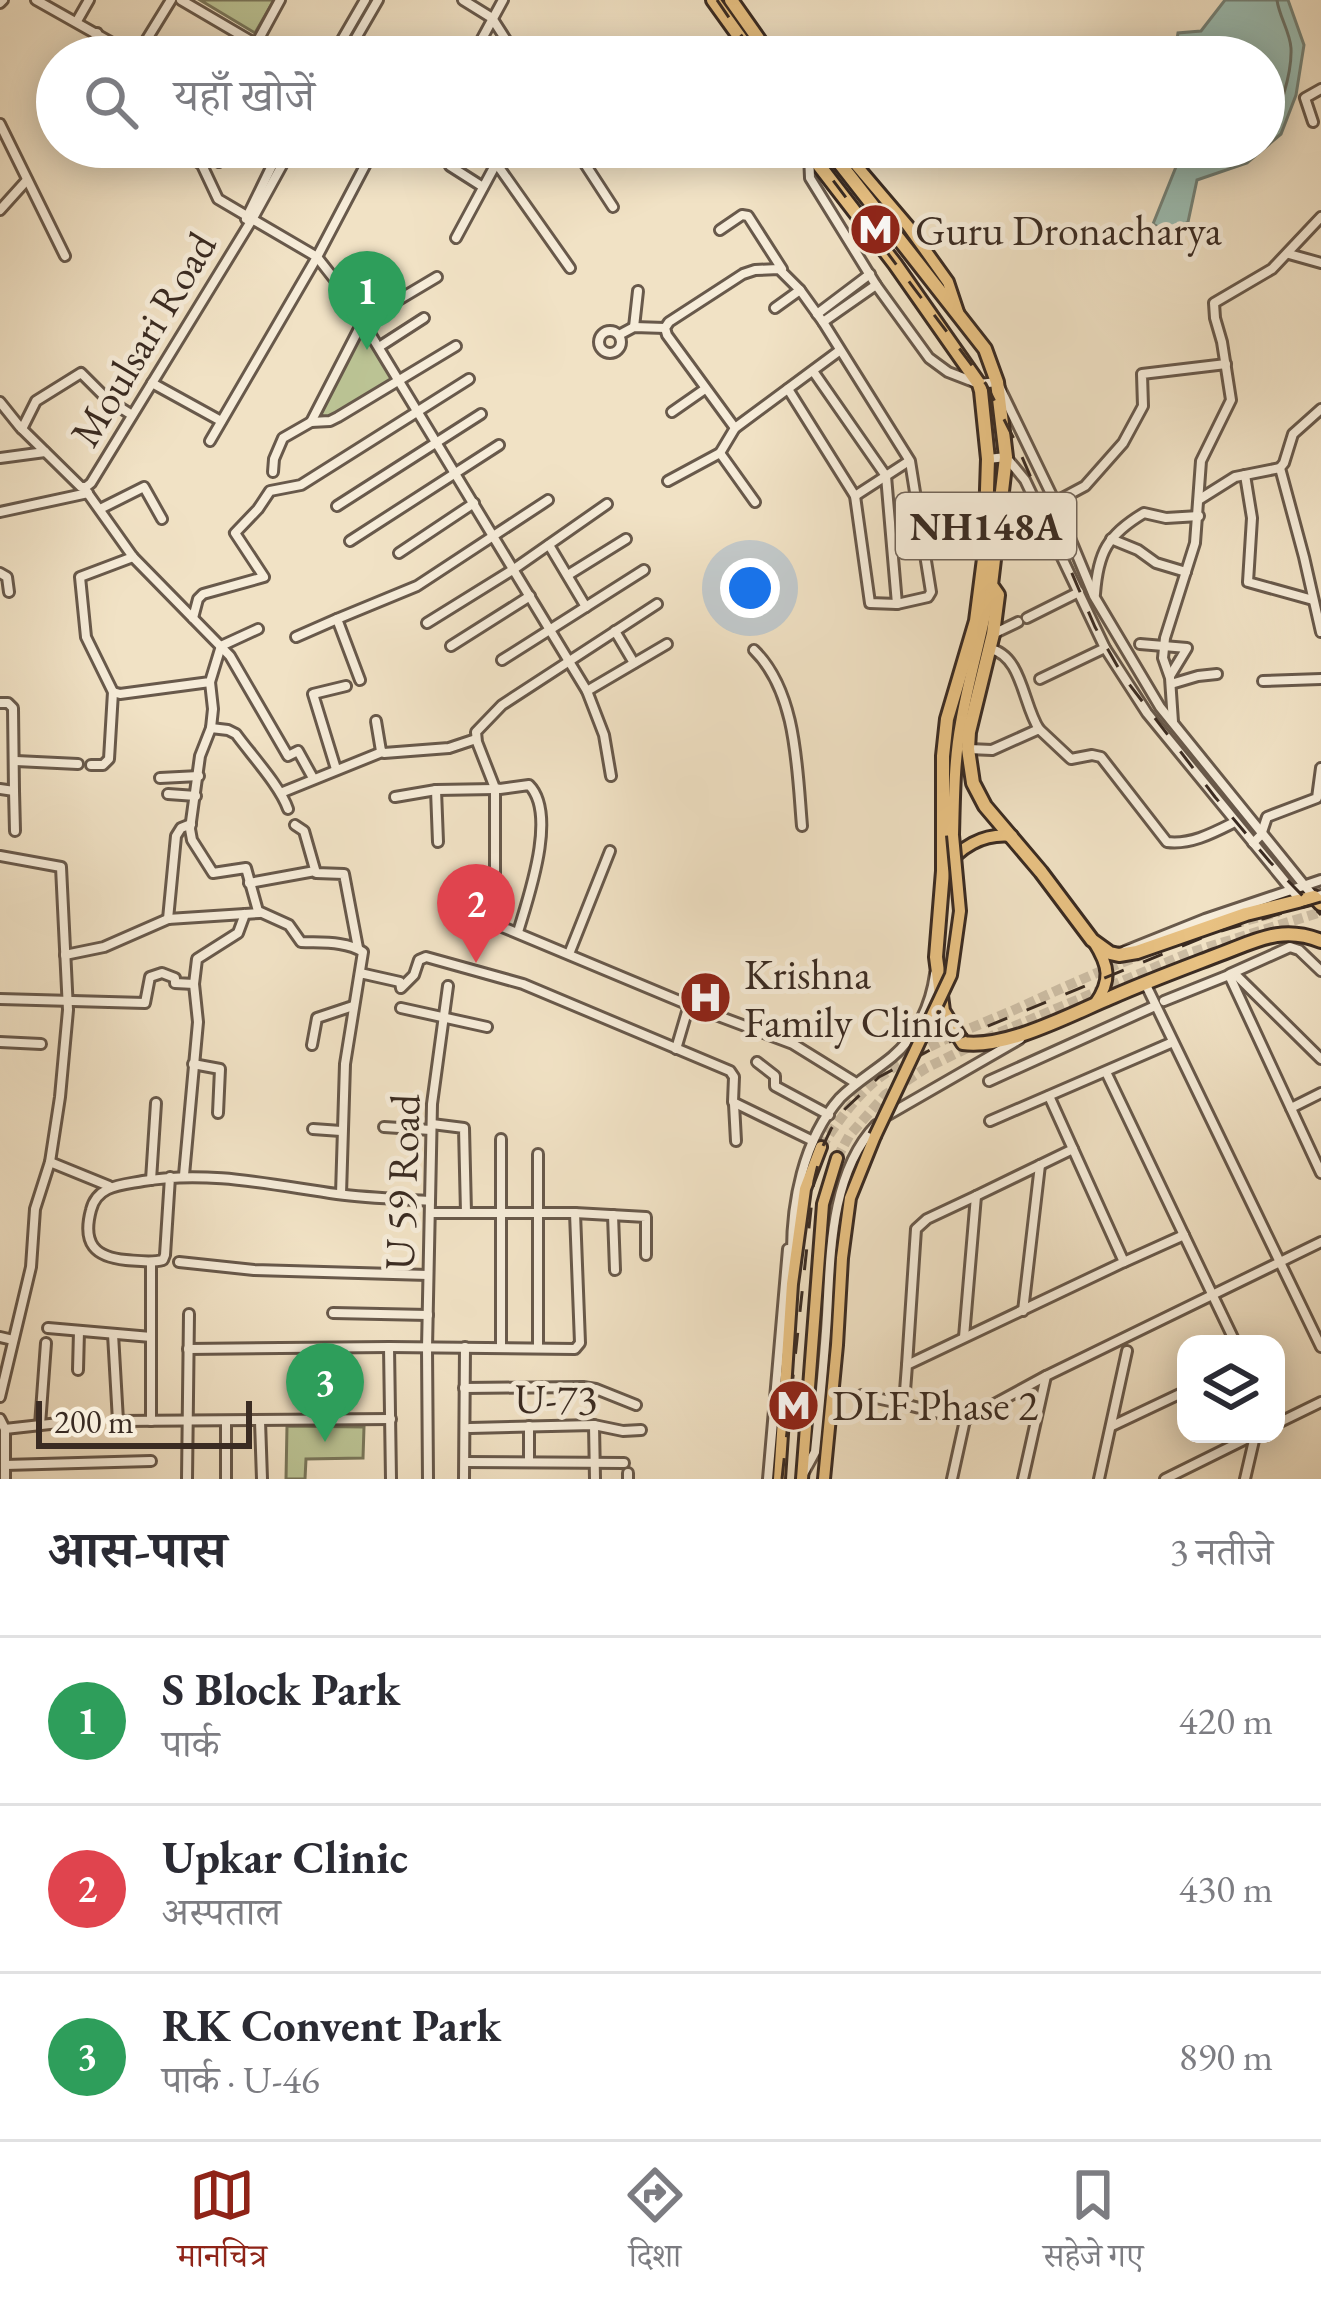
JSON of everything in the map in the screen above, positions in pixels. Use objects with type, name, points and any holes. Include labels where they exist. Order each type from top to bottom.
[{"type":"highway","points":[[713,0],[739,36]]},
{"type":"highway","points":[[731,0],[756,36]]},
{"type":"highway","name":"NH148A","points":[[821,168],[979,384],[988,459],[985,551],[976,621],[947,719],[943,871],[935,957],[943,1011],[963,1043],[979,1045],[1032,1032],[1273,934],[1302,933],[1321,940]]},
{"type":"highway","name":"NH148A","points":[[845,168],[985,350],[997,382],[1012,463],[991,585],[998,596],[968,749],[973,783],[985,806],[1092,940],[1110,953],[1137,952],[1309,895]]},
{"type":"main road","points":[[824,1479],[850,1198],[950,975],[960,911],[953,835],[956,760],[991,585]]},
{"type":"main road","points":[[943,871],[954,855],[971,844],[993,836],[1012,836]]},
{"type":"main road","points":[[1092,940],[1106,960],[1107,979],[1095,1004]]},
{"type":"main road","points":[[779,1479],[792,1284],[805,1190],[817,1144]]},
{"type":"main road","points":[[802,1477],[824,1204],[837,1158]]},
{"type":"main road","points":[[776,1384],[785,1370]]},
{"type":"street","points":[[36,0],[102,36]]},
{"type":"street","points":[[77,21],[89,0]]},
{"type":"street","points":[[149,36],[171,0]]},
{"type":"street","points":[[182,0],[243,36]]},
{"type":"street","points":[[260,36],[280,0]]},
{"type":"street","points":[[348,36],[365,0]]},
{"type":"street","points":[[353,36],[379,0]]},
{"type":"street","points":[[463,0],[492,19],[503,36]]},
{"type":"street","points":[[483,36],[503,0]]},
{"type":"street","points":[[1293,103],[1321,89]]},
{"type":"street","points":[[1306,97],[1313,122]]},
{"type":"street","points":[[0,124],[65,256]]},
{"type":"street","points":[[203,168],[218,199],[317,257],[363,321],[587,691],[604,735],[611,776]]},
{"type":"street","name":"Moulsari Road","points":[[0,512],[88,488],[277,168]]},
{"type":"street","points":[[210,441],[364,168]]},
{"type":"street","points":[[453,168],[483,188]]},
{"type":"street","points":[[456,238],[493,168]]},
{"type":"street","points":[[500,168],[570,268]]},
{"type":"street","points":[[588,168],[613,207]]},
{"type":"street","points":[[808,168],[869,274],[929,358],[948,372],[979,384],[997,382],[1095,597],[1160,707],[1309,895]]},
{"type":"street","points":[[0,210],[27,180]]},
{"type":"street","points":[[720,230],[748,216],[910,460],[931,592],[926,598],[897,604],[873,604],[868,599],[855,496],[788,389]]},
{"type":"street","points":[[1173,722],[1165,647],[1196,543],[1199,470],[1231,400],[1214,302],[1272,269],[1321,217]]},
{"type":"street","points":[[1289,254],[1321,263]]},
{"type":"street","points":[[735,428],[665,328],[743,274],[760,269],[783,271]]},
{"type":"street","points":[[820,318],[869,274]]},
{"type":"street","points":[[311,422],[363,321],[437,277]]},
{"type":"street","points":[[820,318],[877,285]]},
{"type":"street","points":[[775,308],[800,290]]},
{"type":"street","points":[[634,327],[638,291]]},
{"type":"street","points":[[379,347],[424,318]]},
{"type":"street","points":[[619,335],[634,327],[665,328]]},
{"type":"street","points":[[273,472],[283,438],[311,422],[338,417],[456,346]]},
{"type":"street","points":[[668,481],[720,453],[735,428],[839,351]]},
{"type":"street","points":[[1055,502],[1085,486],[1119,449],[1143,406],[1142,374],[1226,364]]},
{"type":"street","points":[[812,371],[886,476],[897,604]]},
{"type":"street","points":[[22,429],[36,400],[81,373],[108,400],[132,415]]},
{"type":"street","points":[[193,618],[202,594],[264,577],[235,533],[267,494],[301,485],[469,380]]},
{"type":"street","points":[[152,383],[221,422]]},
{"type":"street","points":[[672,412],[705,389]]},
{"type":"street","points":[[1,406],[88,488],[133,557],[221,646],[288,756],[298,751],[313,778]]},
{"type":"street","points":[[1199,500],[1228,480],[1280,467],[1293,434],[1316,422],[1321,409]]},
{"type":"street","points":[[337,506],[481,414]]},
{"type":"street","points":[[350,541],[499,445]]},
{"type":"street","points":[[0,458],[46,452]]},
{"type":"street","points":[[720,453],[755,502]]},
{"type":"street","points":[[988,459],[1012,463],[1032,454]]},
{"type":"street","points":[[855,496],[910,460]]},
{"type":"street","points":[[1012,463],[1105,648],[1147,712],[1234,822],[1309,895]]},
{"type":"street","points":[[1280,467],[1321,632]]},
{"type":"street","points":[[1245,476],[1252,518],[1248,582],[1313,600]]},
{"type":"street","points":[[100,509],[143,487],[162,519]]},
{"type":"street","points":[[296,637],[417,586],[548,500]]},
{"type":"street","points":[[399,553],[473,503]]},
{"type":"street","points":[[427,622],[607,504]]},
{"type":"street","points":[[1085,606],[1095,597],[1104,549],[1126,524],[1144,513],[1166,518],[1198,516]]},
{"type":"street","points":[[568,575],[626,539]]},
{"type":"street","points":[[1112,539],[1156,563],[1186,572]]},
{"type":"street","points":[[549,544],[586,607]]},
{"type":"street","points":[[91,765],[103,765],[109,759],[113,692],[84,632],[80,577],[133,557]]},
{"type":"street","points":[[502,660],[644,570]]},
{"type":"street","points":[[0,573],[7,577],[9,592]]},
{"type":"street","points":[[1079,592],[991,641],[1009,660],[1032,719],[1071,759],[1101,757],[1167,842],[1182,843],[1234,822]]},
{"type":"street","points":[[452,646],[530,596]]},
{"type":"street","points":[[657,604],[502,705],[478,729],[476,739],[496,789],[494,920],[689,1005],[793,1044],[856,1083]]},
{"type":"street","points":[[337,619],[360,680]]},
{"type":"street","points":[[258,629],[221,646],[210,682],[211,728],[202,750],[191,824],[192,839],[212,872],[246,868],[259,913]]},
{"type":"street","points":[[615,631],[634,663]]},
{"type":"street","points":[[587,691],[667,644]]},
{"type":"street","points":[[1140,644],[1187,648],[1170,680]]},
{"type":"street","points":[[1040,680],[1105,648]]},
{"type":"street","points":[[754,650],[771,669],[783,694],[802,826]]},
{"type":"street","points":[[1170,680],[1217,674]]},
{"type":"street","points":[[1263,681],[1321,680]]},
{"type":"street","points":[[113,692],[210,682]]},
{"type":"street","points":[[336,770],[313,694],[346,686]]},
{"type":"street","points":[[0,703],[12,706],[15,831]]},
{"type":"street","points":[[376,721],[382,752]]},
{"type":"street","points":[[211,728],[236,734],[271,783],[283,792],[288,809]]},
{"type":"street","points":[[968,749],[992,750],[1039,729]]},
{"type":"street","points":[[283,792],[382,752],[449,748],[476,739]]},
{"type":"street","points":[[16,761],[78,764]]},
{"type":"street","points":[[160,778],[199,776]]},
{"type":"street","points":[[1253,843],[1272,814],[1316,798],[1320,776]]},
{"type":"street","points":[[395,797],[529,784],[535,790],[538,864],[518,932]]},
{"type":"street","points":[[0,789],[14,791]]},
{"type":"street","points":[[436,790],[438,842]]},
{"type":"street","points":[[168,794],[196,796]]},
{"type":"street","points":[[168,919],[176,836],[191,824]]},
{"type":"street","points":[[295,825],[304,831],[315,871]]},
{"type":"street","points":[[569,954],[610,851]]},
{"type":"street","points":[[0,856],[61,866],[68,1001],[50,1162],[35,1209],[31,1267],[0,1395]]},
{"type":"street","points":[[248,884],[315,871],[341,873],[358,948]]},
{"type":"street","points":[[1309,895],[1321,880]]},
{"type":"street","points":[[65,955],[99,948],[168,919],[259,913],[289,925],[301,942],[363,950],[345,1064],[341,1194]]},
{"type":"street","points":[[184,1175],[198,1016],[197,959],[238,933],[244,914]]},
{"type":"street","points":[[989,1081],[1290,947],[1321,971]]},
{"type":"street","points":[[768,1479],[785,1262],[797,1194],[838,1101],[910,1039],[929,1000],[935,957]]},
{"type":"street","points":[[360,973],[398,981],[401,988],[414,975],[421,958],[463,966],[566,1000],[730,1071],[736,1141]]},
{"type":"street","points":[[0,999],[145,1003],[150,977],[162,973],[175,978],[175,983],[194,984]]},
{"type":"street","points":[[1229,974],[1238,977],[1321,1059]]},
{"type":"street","points":[[1229,974],[1321,1173]]},
{"type":"street","points":[[1145,983],[1160,1003],[1173,1042],[1321,1347]]},
{"type":"street","name":"U 59 Road","points":[[428,1479],[431,1127],[448,986]]},
{"type":"street","points":[[676,1049],[689,1005]]},
{"type":"street","points":[[312,1045],[316,1018],[353,1006]]},
{"type":"street","points":[[401,1008],[488,1028]]},
{"type":"street","points":[[802,1477],[815,1453],[838,1208],[865,1137],[890,1113],[1032,1032]]},
{"type":"street","points":[[0,1042],[41,1044]]},
{"type":"street","points":[[990,1121],[1173,1042]]},
{"type":"street","points":[[757,1062],[775,1076],[776,1086],[829,1115]]},
{"type":"street","points":[[193,1064],[220,1070],[218,1113]]},
{"type":"street","points":[[1106,1072],[1231,1335]]},
{"type":"street","points":[[1291,1108],[1321,1093]]},
{"type":"street","points":[[1048,1096],[1124,1262]]},
{"type":"street","points":[[151,1180],[155,1102]]},
{"type":"street","points":[[734,1102],[817,1144]]},
{"type":"street","points":[[385,1127],[464,1128],[466,1213]]},
{"type":"street","points":[[313,1129],[341,1131]]},
{"type":"street","points":[[501,1139],[501,1347]]},
{"type":"street","points":[[904,1405],[916,1229],[927,1219],[1073,1149]]},
{"type":"street","points":[[538,1154],[538,1348]]},
{"type":"street","points":[[50,1162],[110,1187]]},
{"type":"street","points":[[1023,1311],[1040,1165]]},
{"type":"street","points":[[170,1177],[165,1255],[158,1262],[102,1257],[91,1235],[90,1215],[95,1199],[110,1187],[151,1180],[170,1177],[184,1175],[430,1201]]},
{"type":"street","points":[[964,1338],[976,1196]]},
{"type":"street","points":[[188,1349],[575,1349],[580,1343],[575,1213]]},
{"type":"street","points":[[430,1214],[646,1217],[646,1255]]},
{"type":"street","points":[[613,1215],[615,1270]]},
{"type":"street","points":[[907,1365],[1184,1235]]},
{"type":"street","points":[[791,1236],[792,1284]]},
{"type":"street","points":[[862,1395],[965,1420],[1321,1242]]},
{"type":"street","points":[[151,1262],[151,1421]]},
{"type":"street","points":[[179,1262],[254,1270],[428,1274]]},
{"type":"street","points":[[333,1313],[428,1315]]},
{"type":"street","points":[[188,1479],[189,1314]]},
{"type":"street","points":[[48,1328],[151,1337]]},
{"type":"street","points":[[78,1370],[79,1331]]},
{"type":"street","points":[[113,1334],[118,1421],[391,1419]]},
{"type":"street","points":[[0,1337],[13,1340]]},
{"type":"street","points":[[40,1425],[46,1342]]},
{"type":"street","points":[[389,1347],[391,1479]]},
{"type":"street","points":[[467,1479],[468,1347]]},
{"type":"street","points":[[1099,1479],[1127,1351]]},
{"type":"street","points":[[1023,1479],[1046,1376]]},
{"type":"street","points":[[467,1388],[583,1387],[636,1405]]},
{"type":"street","points":[[467,1388],[467,1462]]},
{"type":"street","points":[[1111,1427],[1177,1395]]},
{"type":"street","points":[[1285,1420],[1321,1402]]},
{"type":"street","points":[[339,1406],[339,1419]]},
{"type":"street","points":[[0,1419],[5,1429],[5,1479]]},
{"type":"street","points":[[226,1420],[226,1479]]},
{"type":"street","points":[[260,1420],[262,1479]]},
{"type":"street","points":[[952,1479],[965,1420]]},
{"type":"street","points":[[5,1429],[76,1421]]},
{"type":"street","points":[[594,1425],[595,1479]]},
{"type":"street","name":"U-73","points":[[470,1428],[594,1425],[641,1430]]},
{"type":"street","points":[[529,1426],[529,1462]]},
{"type":"street","points":[[1168,1478],[1238,1443]]},
{"type":"street","points":[[1245,1479],[1254,1443]]},
{"type":"street","points":[[5,1465],[151,1461]]},
{"type":"street","points":[[467,1462],[594,1462],[626,1472]]},
{"type":"green space","points":[[200,0],[274,0],[255,33]]},
{"type":"green space","points":[[365,319],[398,378],[328,421],[321,414]]},
{"type":"green space","points":[[287,1426],[364,1427],[363,1458],[306,1459],[305,1479],[286,1479]]},
{"type":"water","points":[[1225,0],[1288,0],[1304,45],[1296,95],[1285,124],[1285,36],[1178,36],[1201,31]]},
{"type":"water","points":[[1176,168],[1232,168],[1197,180],[1188,222],[1169,233],[1153,224]]},
{"type":"tunnel","points":[[1233,924],[1279,912]]},
{"type":"tunnel","points":[[837,1158],[849,1136],[885,1095],[926,1068],[1189,953],[1321,912]]},
{"type":"tunnel","points":[[821,1147],[859,1097],[906,1060],[1142,955]]},
{"type":"railway","points":[[717,0],[742,36]]},
{"type":"railway","points":[[824,168],[986,384],[1095,627],[1123,676],[1215,797],[1321,915]]},
{"type":"railway","points":[[782,1479],[814,1181],[822,1148],[845,1109],[879,1077],[932,1049],[1214,933],[1321,902]]},
{"type":"place","name":"Guru Dronacharya","points":[[876,230]]},
{"type":"place","name":"S Block Park","points":[[367,350]]},
{"type":"place","name":"Upkar Clinic","points":[[476,963]]},
{"type":"place","name":"Krishna Family Clinic","points":[[705,998]]},
{"type":"place","name":"DLF Phase 2","points":[[793,1405]]},
{"type":"place","name":"RK Convent Park","points":[[325,1442]]}]
